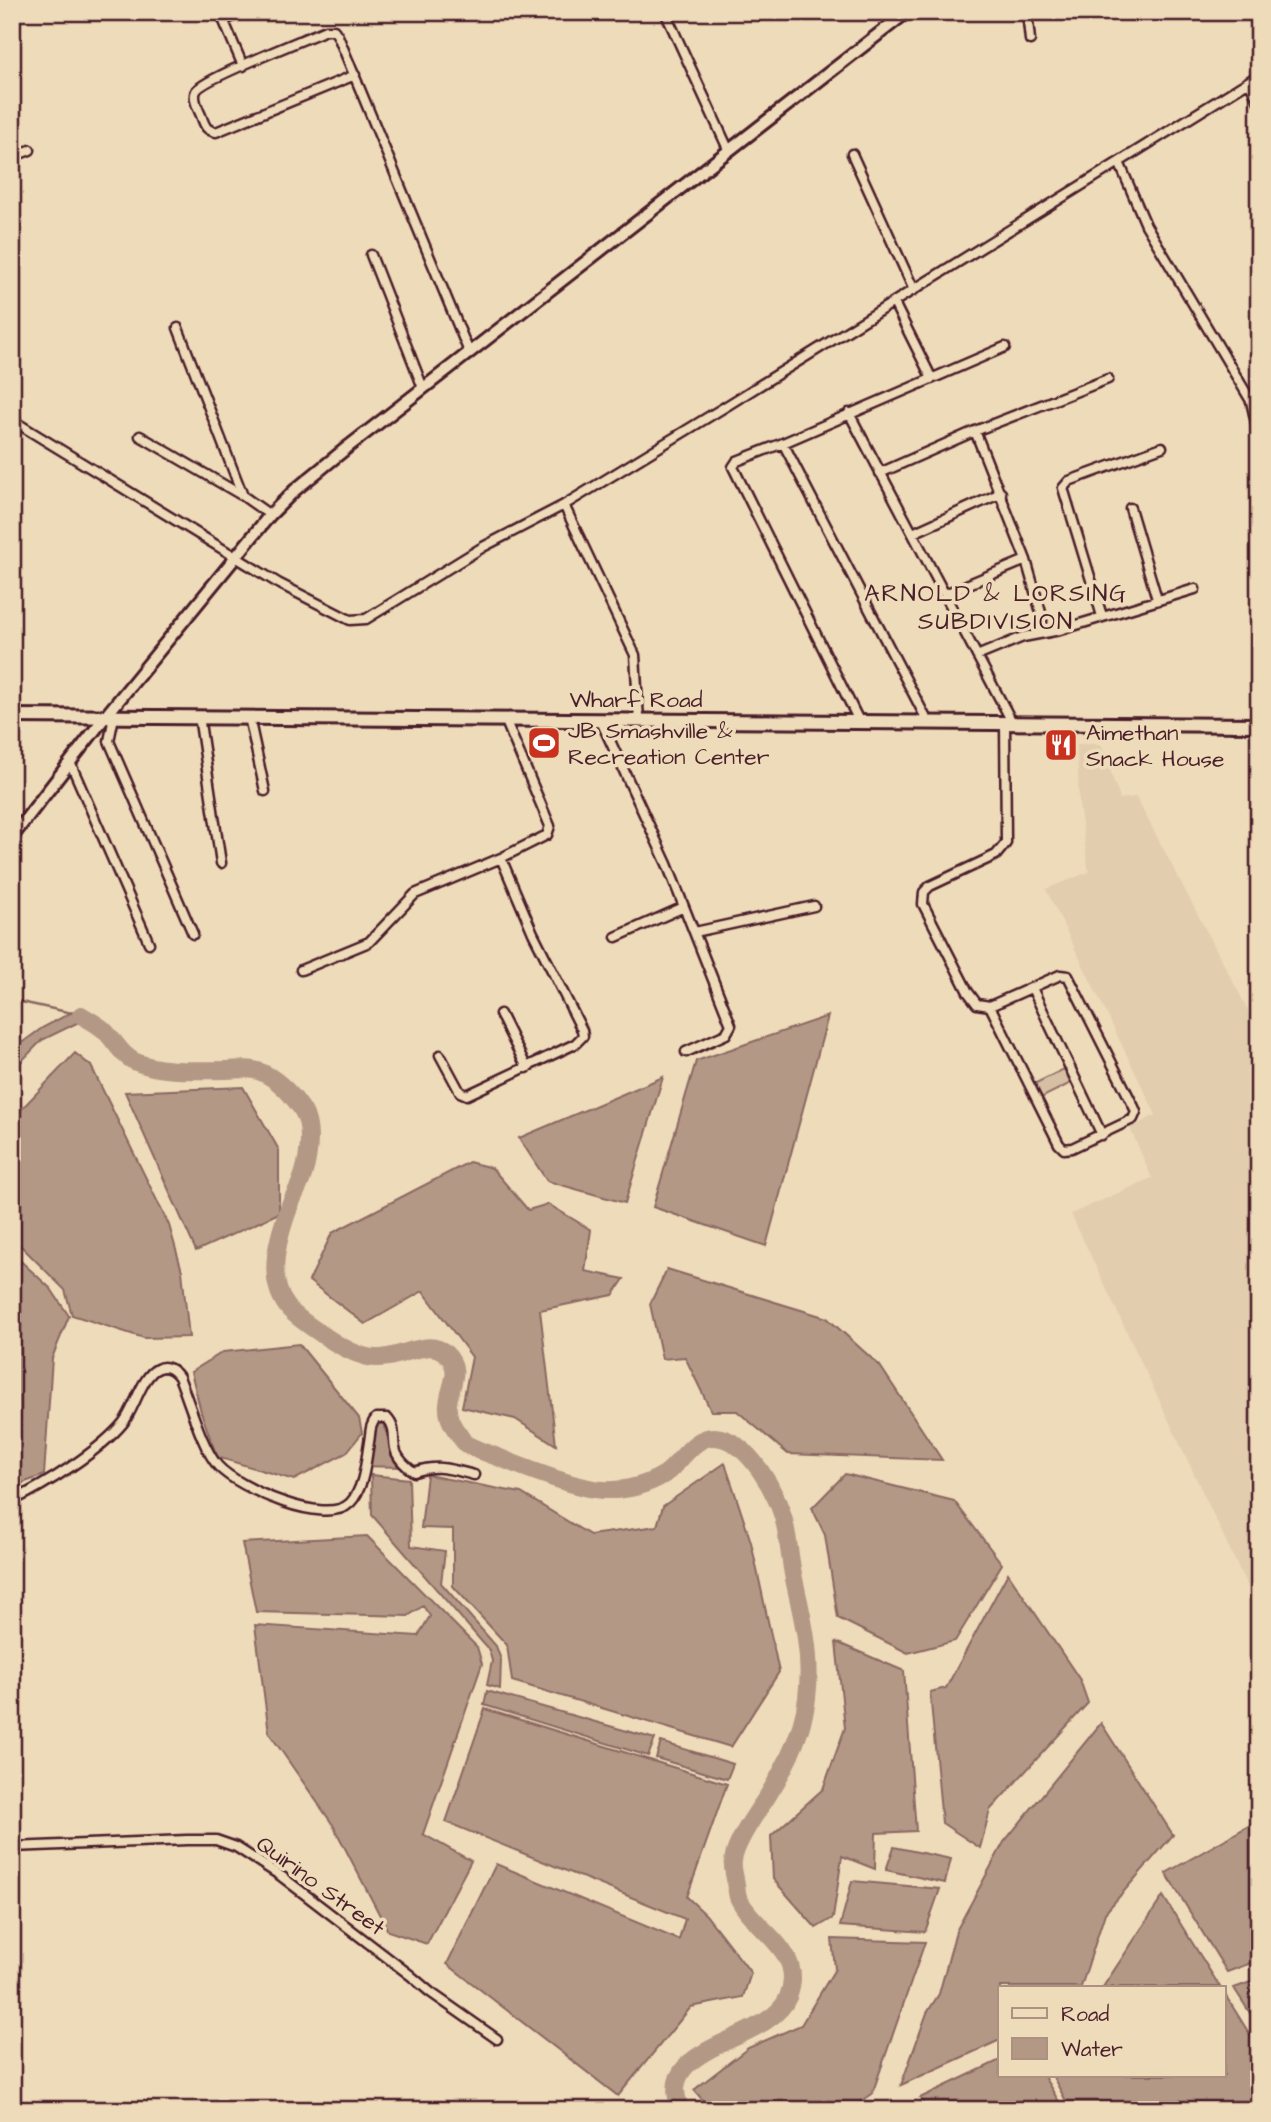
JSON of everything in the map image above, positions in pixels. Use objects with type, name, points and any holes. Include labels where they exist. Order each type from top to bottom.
[{"type":"main road","name":"Wharf Road","points":[[12,716],[1259,725]]},
{"type":"street","points":[[241,12],[222,17],[243,66]]},
{"type":"street","points":[[665,12],[729,152]]},
{"type":"street","points":[[12,837],[270,514],[295,490],[906,12]]},
{"type":"street","points":[[1027,12],[1030,40]]},
{"type":"street","points":[[355,75],[222,130],[210,131],[204,124],[196,102],[197,89],[206,83],[330,30],[338,36],[355,75],[470,352]]},
{"type":"street","points":[[12,420],[236,558],[349,620],[357,620],[374,615],[484,547],[564,505],[1259,75]]},
{"type":"street","points":[[1249,81],[1259,102]]},
{"type":"street","points":[[12,157],[30,150]]},
{"type":"street","points":[[852,153],[914,290]]},
{"type":"street","points":[[1119,162],[1146,225],[1251,401],[1259,436]]},
{"type":"street","points":[[371,255],[423,388]]},
{"type":"street","points":[[894,303],[931,377]]},
{"type":"street","points":[[178,328],[243,496]]},
{"type":"street","points":[[859,721],[733,467],[737,461],[1005,346]]},
{"type":"street","points":[[880,472],[1108,379]]},
{"type":"street","points":[[849,413],[977,656],[1008,722],[1006,843],[996,855],[930,887],[922,897],[923,904],[968,992],[977,1004],[990,1006],[1060,975],[1068,976],[1134,1107],[1136,1112],[1133,1119],[1072,1148],[1061,1147],[990,1006]]},
{"type":"street","points":[[975,431],[1026,560],[1042,616],[1035,634]]},
{"type":"street","points":[[140,436],[270,514]]},
{"type":"street","points":[[783,443],[928,722]]},
{"type":"street","points":[[1102,616],[1063,488],[1069,481],[1162,447]]},
{"type":"street","points":[[913,533],[1001,493]]},
{"type":"street","points":[[564,505],[635,655],[639,719]]},
{"type":"street","points":[[1130,508],[1157,599]]},
{"type":"street","points":[[945,594],[1026,560]]},
{"type":"street","points":[[977,656],[1035,634],[1060,630],[1195,589]]},
{"type":"street","points":[[199,716],[221,863]]},
{"type":"street","points":[[110,717],[109,741],[193,934]]},
{"type":"street","points":[[249,717],[265,791]]},
{"type":"street","points":[[301,970],[369,942],[415,894],[501,858],[542,838],[550,831],[505,719]]},
{"type":"street","points":[[600,719],[684,906],[729,1019],[731,1028],[726,1034],[686,1052]]},
{"type":"street","points":[[71,762],[149,943]]},
{"type":"street","points":[[440,1055],[460,1092],[467,1096],[581,1039],[582,1030],[533,933],[501,858]]},
{"type":"street","points":[[616,937],[684,906]]},
{"type":"street","points":[[695,932],[814,906]]},
{"type":"street","points":[[1032,988],[1102,1135]]},
{"type":"street","points":[[500,1014],[527,1068]]},
{"type":"street","points":[[12,1501],[96,1449],[121,1426],[150,1374],[165,1367],[172,1369],[179,1377],[209,1454],[218,1466],[232,1478],[269,1497],[318,1510],[336,1511],[349,1505],[358,1492],[370,1439],[370,1425],[376,1418],[387,1418],[391,1422],[398,1460],[414,1472],[431,1466],[442,1466],[474,1475]]},
{"type":"street","name":"Quirino Street","points":[[12,1847],[216,1840],[236,1847],[281,1876],[430,1993],[497,2039]]},
{"type":"shaded area","points":[[1077,744],[1101,744],[1120,799],[1136,797],[1259,1031],[1259,1611],[1071,1214],[1152,1178],[1130,1128],[1156,1115],[1046,889],[1089,872],[1079,804]]},
{"type":"shaded area","points":[[1064,1069],[1071,1083],[1041,1098],[1034,1084]]},
{"type":"water","points":[[72,1012],[87,1018],[42,1040],[12,1071],[12,1050],[42,1028]]},
{"type":"water","points":[[828,1016],[766,1246],[653,1207],[696,1061]]},
{"type":"water","points":[[75,1053],[91,1066],[169,1225],[182,1271],[189,1337],[144,1338],[72,1315],[65,1290],[12,1237],[12,1119]]},
{"type":"water","points":[[663,1077],[625,1203],[547,1181],[519,1138]]},
{"type":"water","points":[[243,1087],[279,1150],[279,1213],[196,1251],[125,1092]]},
{"type":"water","points":[[469,1162],[492,1168],[528,1210],[548,1204],[591,1230],[585,1271],[624,1279],[613,1295],[540,1310],[556,1445],[515,1419],[462,1407],[472,1357],[423,1291],[365,1324],[309,1281],[332,1233]]},
{"type":"water","points":[[12,1253],[51,1289],[69,1316],[52,1358],[44,1475],[12,1487]]},
{"type":"water","points":[[667,1269],[827,1318],[880,1366],[942,1460],[788,1454],[737,1411],[711,1411],[685,1357],[662,1359],[650,1304]]},
{"type":"water","points":[[299,1344],[359,1418],[362,1433],[346,1453],[294,1480],[217,1457],[201,1412],[191,1372],[223,1352]]},
{"type":"water","points":[[383,1421],[390,1445],[403,1467],[360,1466],[369,1444],[371,1424]]},
{"type":"water","points":[[725,1463],[751,1542],[779,1672],[731,1747],[512,1681],[507,1645],[453,1586],[453,1529],[421,1528],[427,1475],[521,1493],[590,1535],[657,1526],[663,1506]]},
{"type":"water","points":[[845,1474],[954,1501],[1002,1564],[955,1641],[908,1653],[838,1618],[825,1535],[812,1508]]},
{"type":"water","points":[[371,1475],[409,1479],[411,1546],[445,1551],[441,1583],[496,1646],[501,1660],[500,1689],[487,1685],[492,1661],[489,1650],[372,1515]]},
{"type":"water","points":[[367,1536],[477,1647],[482,1664],[423,1834],[471,1861],[427,1944],[388,1931],[333,1825],[269,1733],[255,1625],[418,1636],[430,1616],[423,1606],[408,1616],[256,1612],[242,1543]]},
{"type":"water","points":[[1008,1573],[1080,1680],[1088,1703],[990,1810],[980,1848],[942,1823],[930,1692],[946,1688]]},
{"type":"water","points":[[836,1642],[904,1671],[916,1831],[876,1833],[875,1869],[842,1856],[833,1918],[816,1928],[773,1879],[771,1836],[823,1789],[845,1728]]},
{"type":"water","points":[[487,1691],[655,1739],[648,1756],[484,1705]]},
{"type":"water","points":[[485,1709],[727,1784],[687,1897],[706,1915],[751,1973],[743,1997],[691,2007],[618,2096],[447,1964],[496,1864],[679,1940],[685,1919],[446,1822]]},
{"type":"water","points":[[1101,1723],[1173,1835],[1105,1913],[1081,1986],[998,1986],[998,2041],[901,2085],[927,2013],[939,1994],[956,1931],[1004,1842]]},
{"type":"water","points":[[661,1742],[733,1764],[727,1779],[656,1758]]},
{"type":"water","points":[[1259,1820],[1259,1960],[1227,1972],[1166,1873]]},
{"type":"water","points":[[894,1847],[951,1859],[945,1883],[886,1870]]},
{"type":"water","points":[[852,1881],[940,1889],[925,1932],[840,1926]]},
{"type":"water","points":[[1163,1896],[1219,1986],[1104,1986]]},
{"type":"water","points":[[832,1939],[925,1942],[872,2094],[848,2110],[711,2110],[694,2090],[748,2048],[801,2025],[835,1969]]},
{"type":"water","points":[[1259,1979],[1259,2027],[1234,1988]]},
{"type":"water","points":[[1226,1996],[1259,2049],[1259,2107],[1248,2110],[1071,2110],[1053,2076],[1226,2076]]},
{"type":"water","points":[[998,2061],[998,2076],[1044,2076],[1064,2110],[928,2110],[920,2098]]},
{"type":"waterway","points":[[12,1000],[81,1015]]},
{"type":"waterway","points":[[81,1015],[104,1030],[131,1059],[146,1066],[193,1070],[254,1070],[274,1079],[291,1095],[305,1115],[309,1141],[303,1174],[278,1245],[275,1272],[282,1298],[290,1310],[312,1328],[344,1348],[364,1356],[385,1358],[430,1347],[445,1353],[454,1370],[449,1397],[449,1418],[466,1444],[560,1480],[612,1490],[636,1486],[658,1478],[671,1469],[694,1445],[715,1437],[739,1447],[769,1484],[782,1513],[803,1619],[809,1673],[807,1702],[795,1745],[775,1784],[742,1837],[733,1866],[738,1897],[755,1921],[785,1954],[792,1981],[788,1997],[777,2013],[697,2057],[682,2071],[676,2088],[681,2110]]},
{"type":"place","name":"JB Smashville & Recreation Center","points":[[544,743]]},
{"type":"place","name":"Aimethan Snack House","points":[[1061,745]]},
{"type":"district","name":"ARNOLD & LORSING SUBDIVISION","points":[[996,607]]}]
